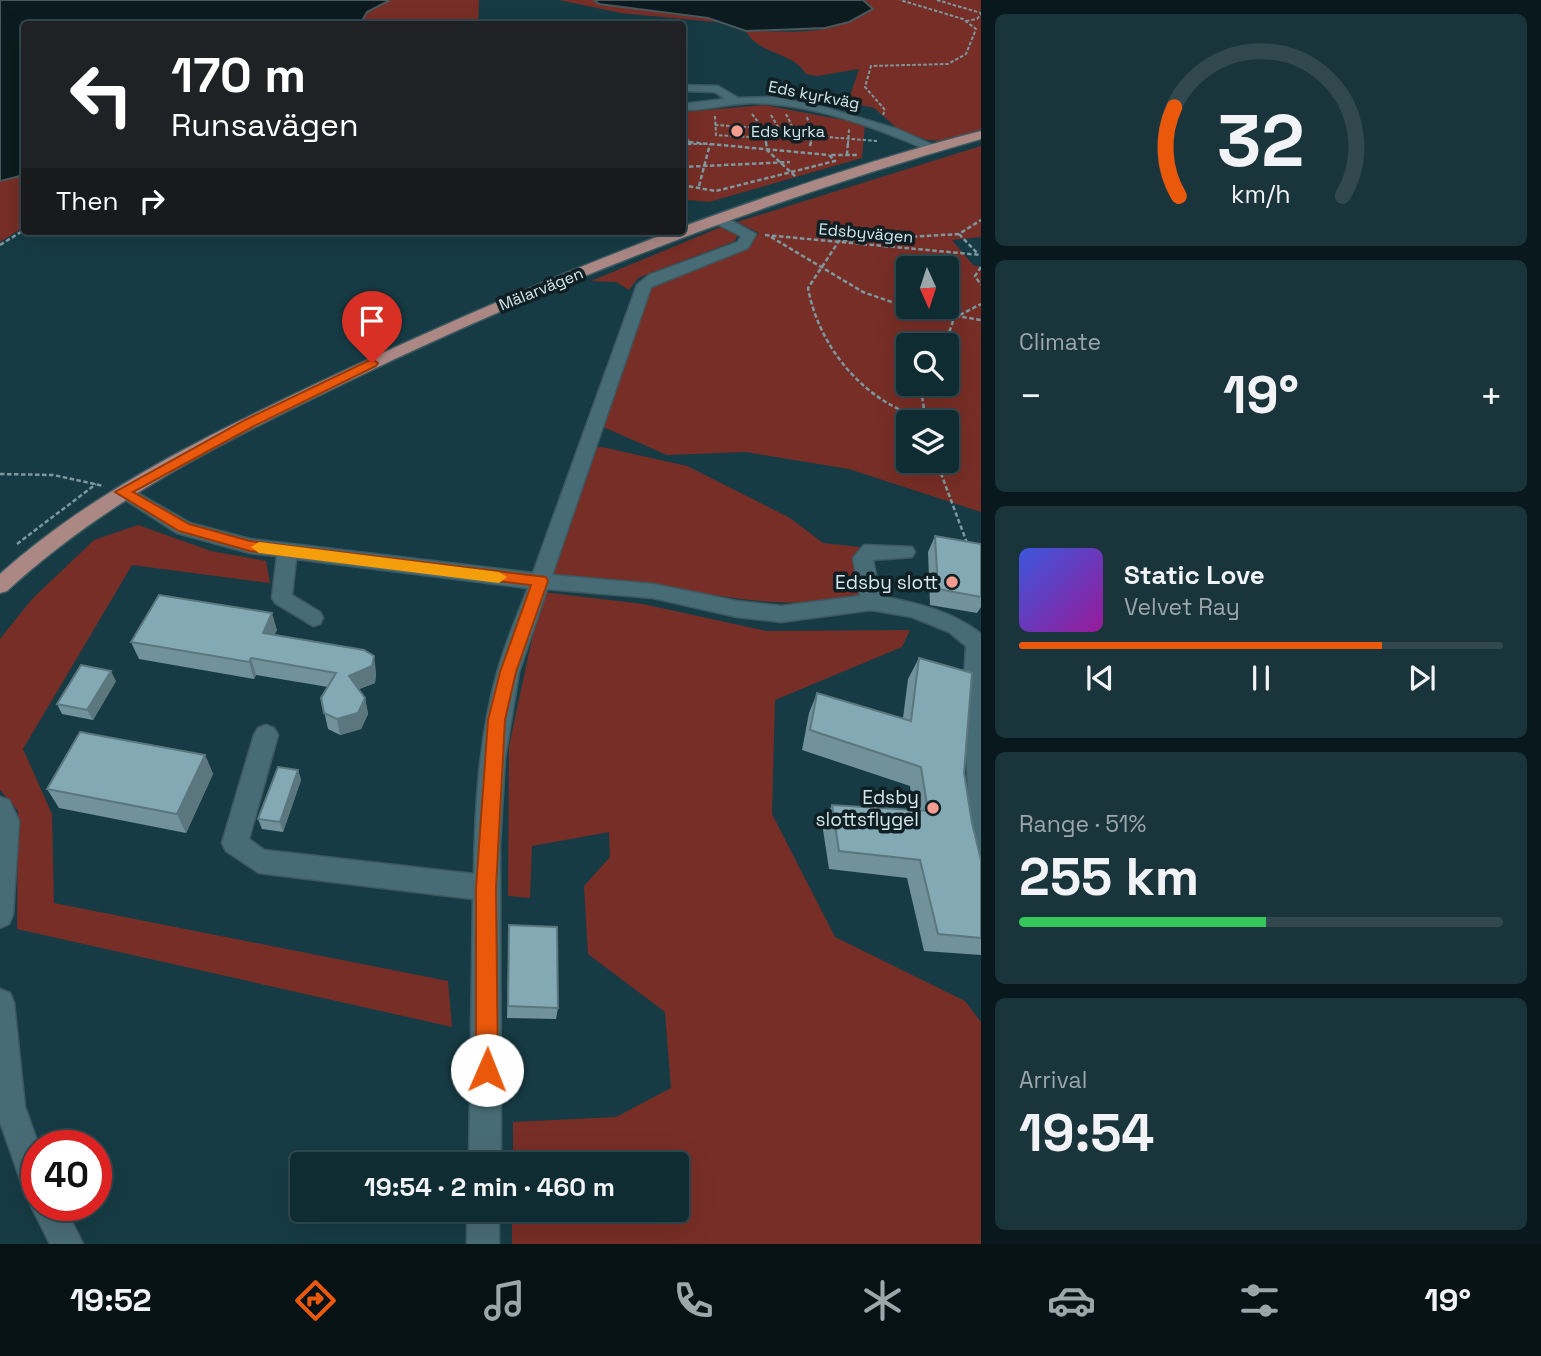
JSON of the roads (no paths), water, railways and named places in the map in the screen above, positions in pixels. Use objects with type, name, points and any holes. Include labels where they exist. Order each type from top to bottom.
[{"type":"main road","name":"Mälarvägen","points":[[686,231],[934,148],[981,135]]},
{"type":"main road","name":"Mälarvägen","points":[[0,586],[38,549],[122,492],[249,423],[372,363],[534,290],[677,235]]},
{"type":"street","points":[[686,88],[718,89],[735,101]]},
{"type":"street","name":"Eds kyrkväg","points":[[686,107],[735,101],[785,103],[887,128],[934,148]]},
{"type":"street","points":[[485,1152],[488,1022],[486,888],[496,720],[508,672],[644,285],[654,278],[743,245],[749,234],[718,219]]},
{"type":"street","points":[[122,492],[169,521],[206,536],[288,552],[653,591],[737,609],[780,614],[871,602],[915,610],[956,626],[977,643],[974,696],[980,789],[975,820],[981,842]]},
{"type":"street","points":[[871,602],[863,558],[871,550],[905,552]]},
{"type":"street","points":[[288,552],[283,573],[282,598],[313,618]]},
{"type":"street","points":[[266,735],[235,843],[259,861],[486,888]]},
{"type":"street","points":[[0,808],[7,821],[0,915]]},
{"type":"street","points":[[0,1003],[10,1107],[21,1139]]},
{"type":"street","points":[[55,1221],[67,1244]]},
{"type":"street","points":[[483,1222],[483,1244]]},
{"type":"place","name":"Eds kyrka","points":[[737,131]]},
{"type":"place","name":"Edsby slott","points":[[952,582]]},
{"type":"place","name":"Edsby slottsflygel","points":[[933,808]]}]
